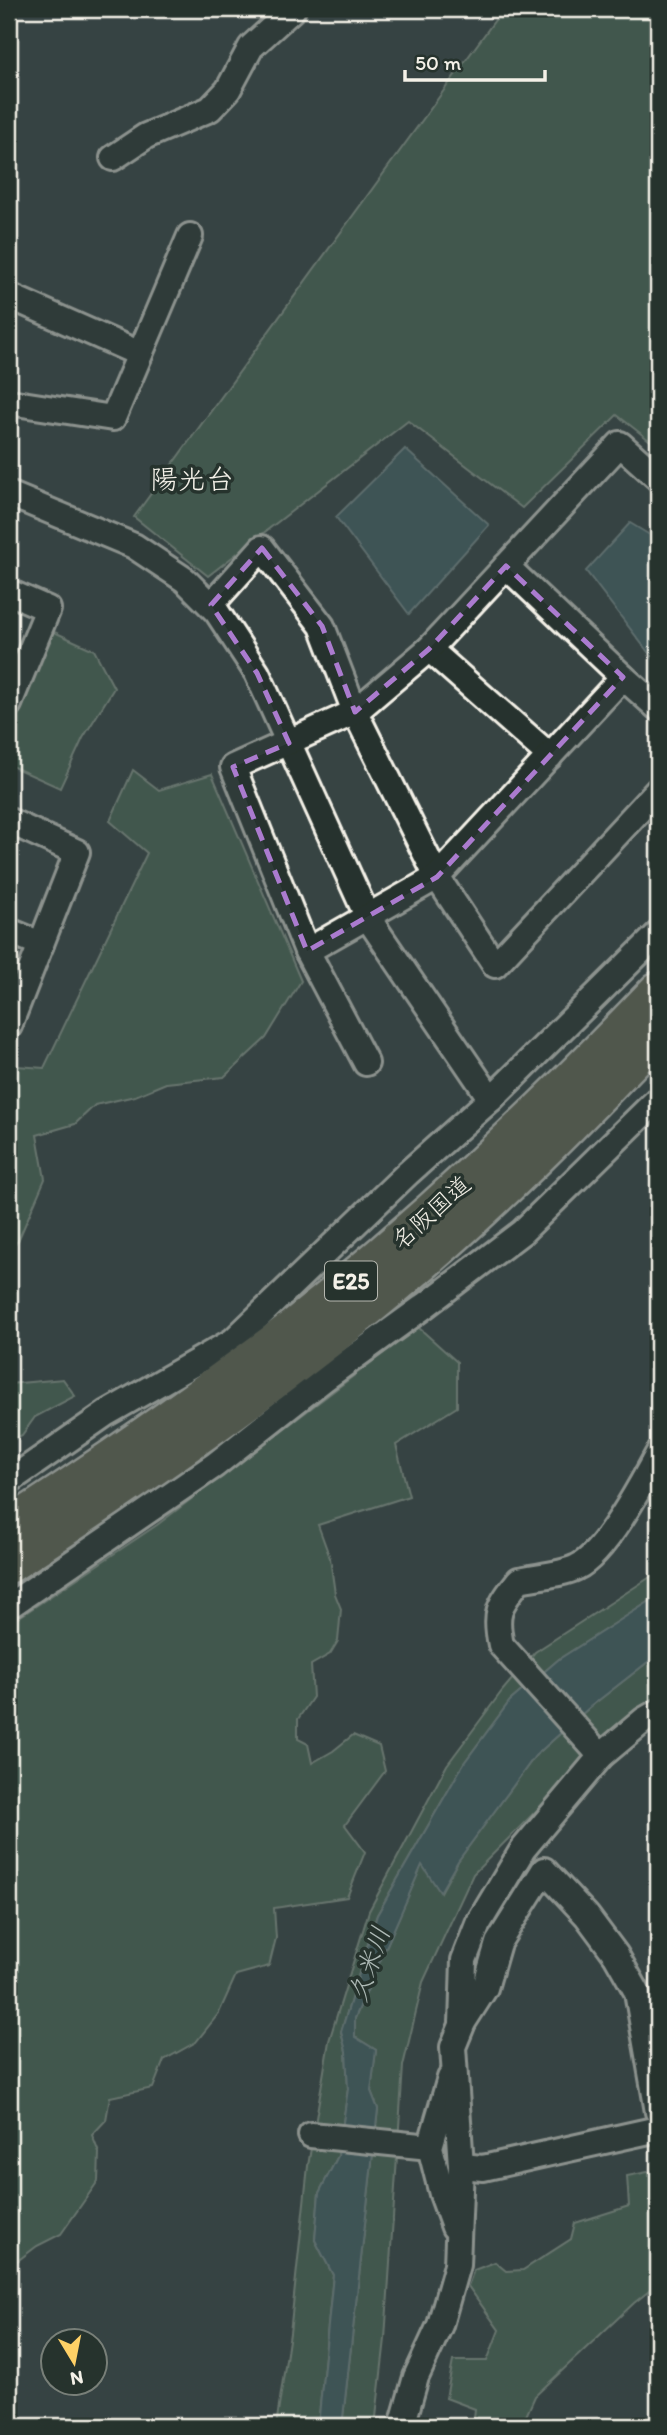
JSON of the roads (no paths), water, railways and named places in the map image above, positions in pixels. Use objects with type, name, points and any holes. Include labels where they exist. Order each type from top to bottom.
[{"type":"highway","name":"名阪国道","points":[[9,1527],[92,1473],[202,1395],[293,1328],[365,1270],[578,1076],[658,991]]},
{"type":"highway","name":"名阪国道","points":[[9,1564],[206,1431],[406,1275],[502,1191],[658,1033]]},
{"type":"street","points":[[113,158],[146,136],[210,109],[228,90],[251,47],[293,9]]},
{"type":"street","points":[[9,402],[113,418],[190,236]]},
{"type":"street","points":[[9,296],[140,354]]},
{"type":"street","points":[[366,1063],[307,951],[233,767],[355,712],[429,649],[620,444],[658,478]]},
{"type":"street","points":[[9,494],[134,546],[186,580],[211,606],[257,673],[368,918],[491,1099]]},
{"type":"street","points":[[211,606],[262,548],[322,626],[355,712],[437,877],[495,965],[658,790]]},
{"type":"street","points":[[506,566],[658,708]]},
{"type":"street","points":[[9,592],[48,609],[9,704]]},
{"type":"street","points":[[429,649],[550,756]]},
{"type":"street","points":[[307,951],[437,877],[623,677]]},
{"type":"street","points":[[9,821],[76,852],[9,1026]]},
{"type":"street","points":[[9,930],[41,944]]},
{"type":"street","points":[[9,1481],[107,1413],[233,1341],[491,1099],[658,934]]},
{"type":"street","points":[[9,1606],[215,1465],[324,1379],[522,1232],[658,1099]]},
{"type":"street","points":[[601,1756],[502,1645],[497,1623],[502,1602],[519,1580],[576,1568],[588,1560],[633,1500],[658,1454]]},
{"type":"street","points":[[462,2025],[464,1960],[478,1924],[523,1849],[601,1756],[644,1720],[658,1712]]},
{"type":"street","points":[[402,2426],[416,2377],[440,2325],[457,2265],[461,2166],[453,2047],[462,2025],[485,1988],[498,1943],[544,1870],[587,1916],[616,1955],[637,1992],[658,2112]]},
{"type":"street","points":[[454,2067],[430,2147],[442,2194],[458,2237]]},
{"type":"street","points":[[461,2166],[483,2168],[658,2129]]},
{"type":"street","points":[[311,2135],[430,2147]]},
{"type":"water","points":[[405,449],[489,525],[409,614],[336,517]]},
{"type":"water","points":[[630,523],[658,540],[658,665],[586,571]]},
{"type":"water","name":"久米川","points":[[658,1596],[658,1654],[590,1707],[535,1756],[458,1861],[440,1892],[422,1865],[355,2018],[355,2037],[376,2050],[371,2091],[378,2109],[342,2426],[318,2426],[333,2275],[315,2240],[319,2193],[338,2156],[348,2089],[346,2051],[341,2032],[377,1915],[464,1763],[510,1701],[559,1659]]},
{"type":"district","name":"陽光台","points":[[192,479]]}]
